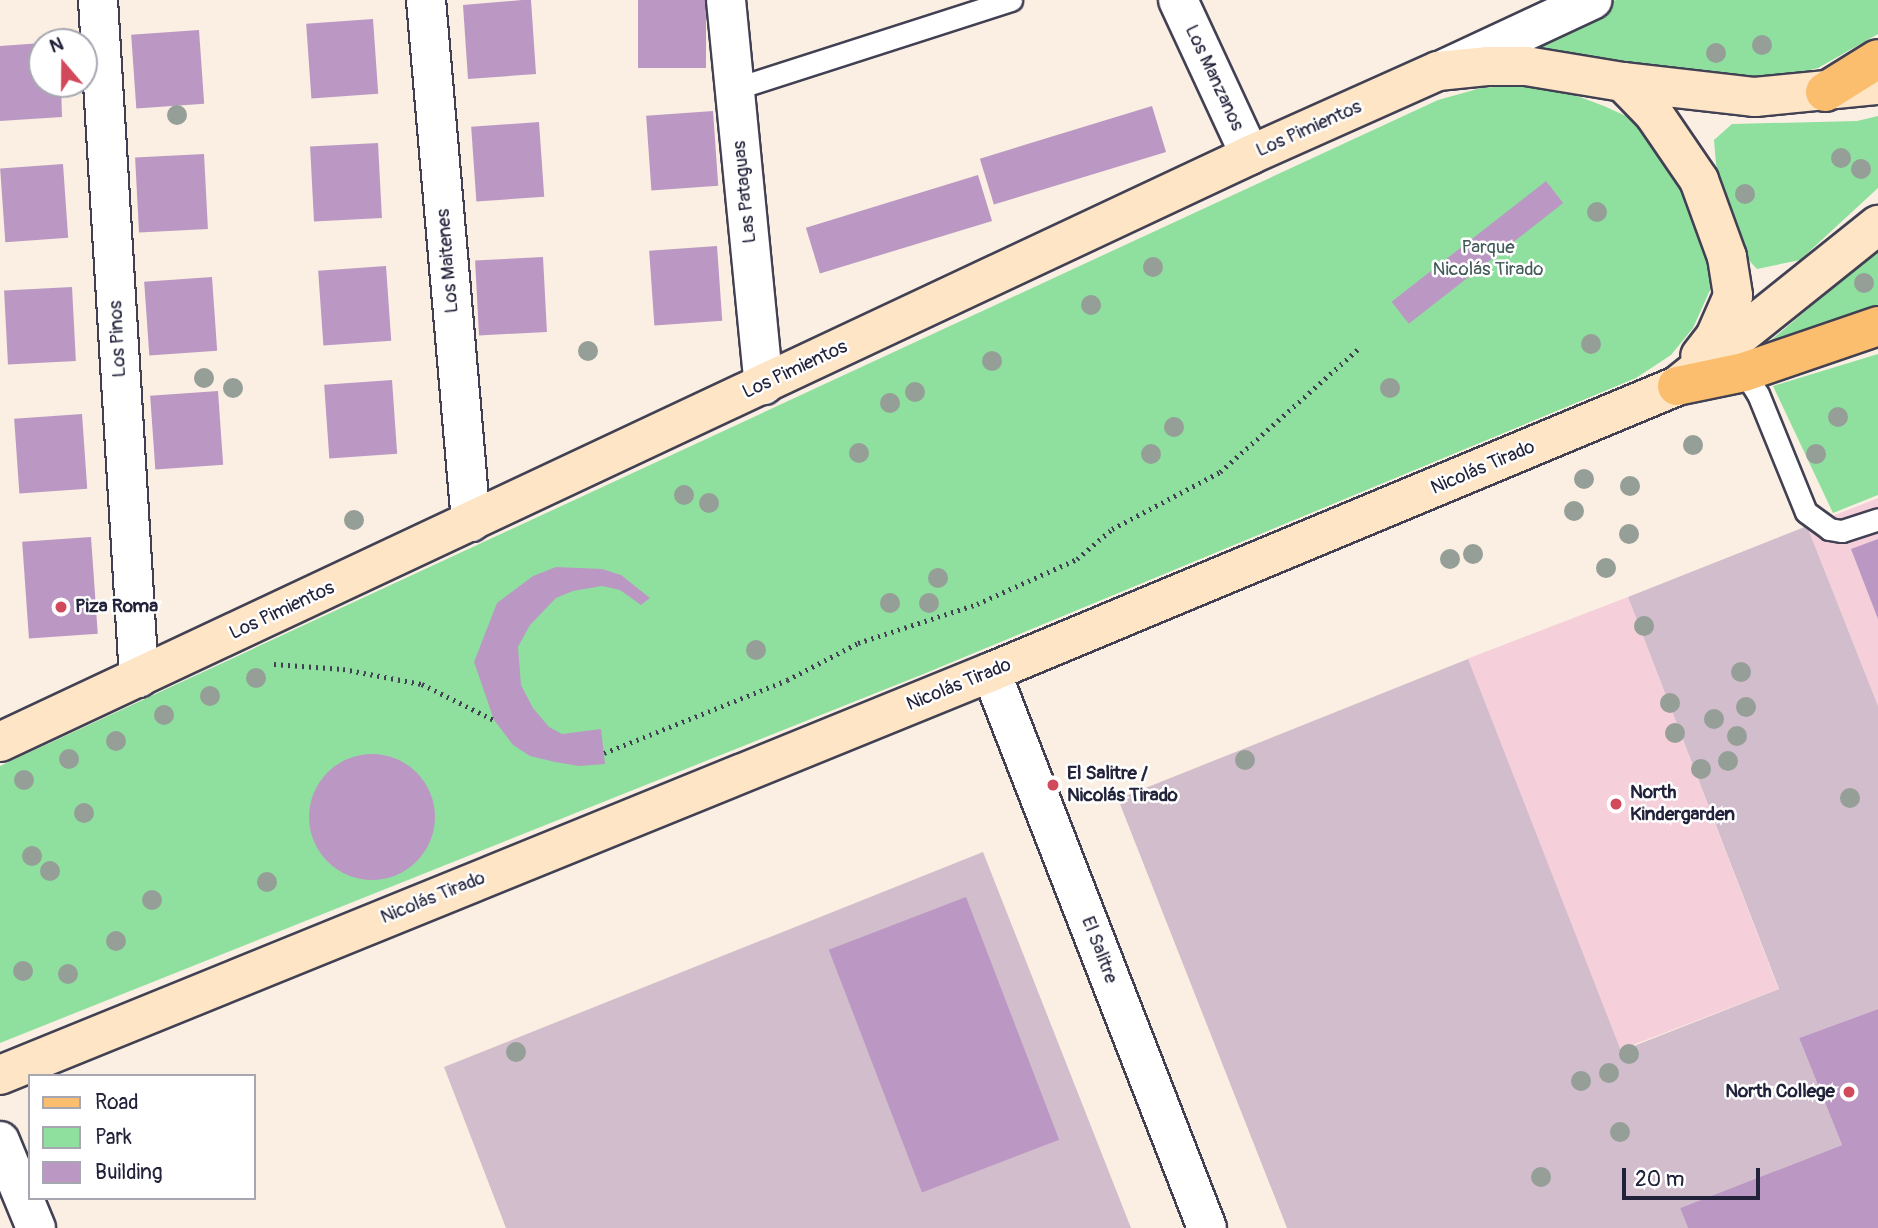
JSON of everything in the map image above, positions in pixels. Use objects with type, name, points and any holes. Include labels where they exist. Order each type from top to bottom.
[{"type":"main road","points":[[1825,92],[1878,59]]},
{"type":"main road","points":[[1438,71],[1487,66],[1525,66],[1623,82],[1755,97],[1878,85]]},
{"type":"main road","name":"Los Pimientos","points":[[0,742],[1250,155],[1438,71]]},
{"type":"main road","points":[[1623,82],[1654,114],[1699,180],[1727,257],[1733,296],[1715,337],[1677,386]]},
{"type":"main road","name":"Nicolás Tirado","points":[[0,1075],[990,672],[1677,386],[1878,225]]},
{"type":"main road","points":[[1677,386],[1744,372],[1878,326]]},
{"type":"street","name":"Los Pinos","points":[[98,0],[138,678]]},
{"type":"street","name":"Los Maitenes","points":[[426,0],[471,522]]},
{"type":"street","name":"Las Pataguas","points":[[726,0],[764,384]]},
{"type":"street","name":"Los Manzanos","points":[[1178,0],[1250,155]]},
{"type":"street","name":"Los Pimientos","points":[[1438,71],[1592,0]]},
{"type":"street","name":"El Salitre","points":[[990,672],[1207,1228]]},
{"type":"street","points":[[0,1141],[36,1228]]},
{"type":"lane","points":[[734,89],[1010,0]]},
{"type":"lane","points":[[1744,372],[1758,394],[1806,512],[1829,529],[1842,531],[1878,519]]},
{"type":"path","points":[[604,752],[787,680],[859,643],[977,604],[1077,559],[1112,529],[1220,472],[1358,349]]},
{"type":"path","points":[[263,663],[343,668],[422,684],[494,720]]},
{"type":"shaded area","points":[[1878,498],[1878,706],[1807,526]]},
{"type":"shaded area","points":[[1807,526],[1878,706],[1878,1009],[1799,1038],[1842,1145],[1680,1208],[1688,1228],[1287,1228],[1118,799],[1468,659],[1621,1051],[1779,989],[1628,597]]},
{"type":"shaded area","name":"North Kindergarden","points":[[1628,597],[1779,989],[1618,1051],[1467,659]]},
{"type":"shaded area","points":[[983,852],[1131,1228],[506,1228],[444,1067]]},
{"type":"green space","points":[[1616,0],[1878,0],[1878,34],[1818,68],[1772,80],[1538,56],[1533,46],[1575,16]]},
{"type":"green space","name":"Parque Nicolás Tirado","points":[[1520,85],[1561,90],[1604,106],[1639,122],[1671,154],[1711,256],[1710,290],[1693,328],[1671,355],[1636,378],[926,673],[0,1043],[0,766],[1438,100],[1481,88]]},
{"type":"green space","points":[[1878,116],[1878,188],[1800,260],[1757,269],[1741,252],[1716,164],[1714,140],[1732,124],[1857,121]]},
{"type":"green space","points":[[1878,250],[1878,314],[1751,357]]},
{"type":"green space","points":[[1878,354],[1878,495],[1833,513],[1773,386]]},
{"type":"building","points":[[531,0],[536,74],[468,79],[463,5]]},
{"type":"building","points":[[638,0],[706,0],[706,68],[638,68]]},
{"type":"building","points":[[373,19],[378,94],[311,98],[306,24]]},
{"type":"building","points":[[199,30],[204,104],[136,109],[131,35]]},
{"type":"building","points":[[28,44],[28,98],[61,98],[62,117],[0,121],[0,46]]},
{"type":"building","points":[[1152,106],[1166,152],[994,205],[980,159]]},
{"type":"building","points":[[713,111],[718,186],[651,190],[646,116]]},
{"type":"building","points":[[539,122],[544,197],[476,202],[471,127]]},
{"type":"building","points":[[378,143],[382,218],[314,221],[310,147]]},
{"type":"building","points":[[204,154],[208,229],[139,233],[135,158]]},
{"type":"building","points":[[63,164],[68,238],[5,242],[0,168]]},
{"type":"building","points":[[978,175],[992,221],[820,274],[806,228]]},
{"type":"building","points":[[1546,181],[1563,203],[1409,324],[1392,302]]},
{"type":"building","points":[[717,246],[722,321],[654,326],[649,251]]},
{"type":"building","points":[[543,257],[547,332],[479,335],[475,261]]},
{"type":"building","points":[[386,266],[391,341],[323,346],[318,271]]},
{"type":"building","points":[[212,277],[217,351],[149,356],[144,282]]},
{"type":"building","points":[[72,287],[76,361],[8,364],[4,291]]},
{"type":"building","points":[[392,380],[397,454],[329,459],[324,385]]},
{"type":"building","points":[[218,391],[223,465],[155,470],[150,396]]},
{"type":"building","points":[[82,414],[87,489],[19,494],[14,419]]},
{"type":"building","name":"Piza Roma","points":[[91,537],[98,634],[29,639],[22,542]]},
{"type":"building","points":[[1878,539],[1878,619],[1851,549]]},
{"type":"building","points":[[556,567],[602,569],[621,575],[650,598],[641,605],[620,590],[602,586],[573,591],[556,598],[530,625],[518,647],[521,685],[533,708],[549,727],[562,734],[601,729],[605,764],[579,766],[555,762],[530,756],[513,745],[494,720],[474,662],[497,603],[533,576]]},
{"type":"building","points":[[372,754],[396,759],[417,772],[430,793],[435,817],[430,841],[417,862],[396,875],[372,880],[348,875],[327,862],[314,841],[309,817],[314,793],[327,772],[348,759]]},
{"type":"building","points":[[966,897],[1059,1140],[922,1192],[829,950]]},
{"type":"building","name":"North College","points":[[1878,1009],[1878,1228],[1688,1228],[1680,1208],[1842,1145],[1799,1038]]},
{"type":"place","name":"Piza Roma","points":[[61,607]]},
{"type":"place","name":"El Salitre / Nicolás Tirado","points":[[1053,785]]},
{"type":"place","name":"North Kindergarden","points":[[1616,804]]},
{"type":"place","name":"North College","points":[[1849,1092]]}]
